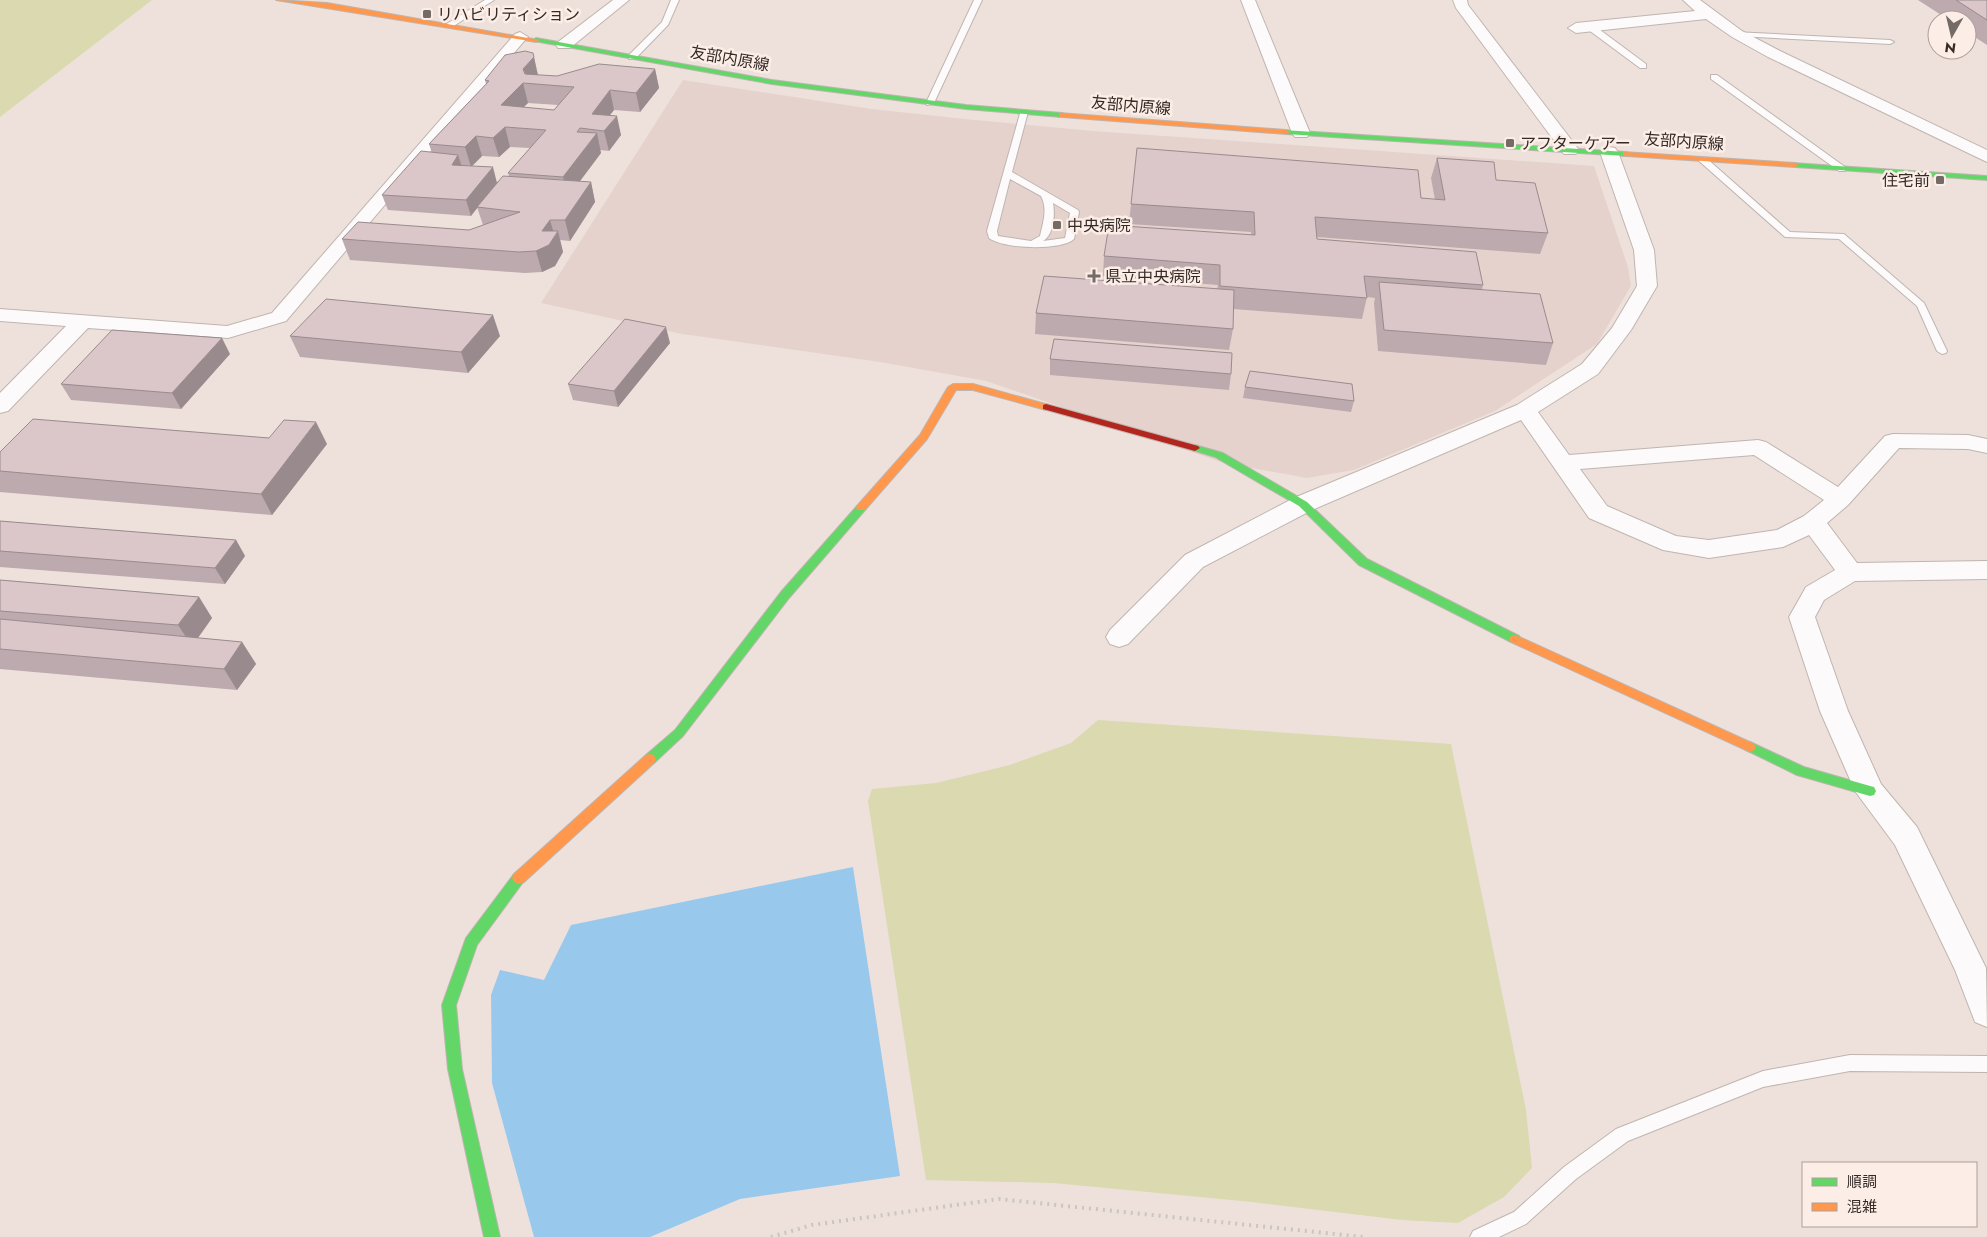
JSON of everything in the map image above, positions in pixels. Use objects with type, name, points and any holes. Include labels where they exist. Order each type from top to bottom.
[{"type":"main road","name":"友部内原線","points":[[279,0],[327,5],[449,24],[772,82],[930,103],[1024,112],[1301,132],[1987,178]]},
{"type":"main road","points":[[492,1237],[455,1069],[449,1005],[471,942],[514,882],[679,733],[785,595],[924,437],[953,387],[973,387],[1219,455],[1303,504],[1363,562],[1490,628],[1801,771],[1870,791]]},
{"type":"street","points":[[564,45],[622,0]]},
{"type":"street","points":[[1248,0],[1301,132]]},
{"type":"street","points":[[1460,0],[1461,5],[1570,150]]},
{"type":"street","points":[[1690,0],[1737,34],[1774,54],[1987,157]]},
{"type":"street","points":[[1583,27],[1708,14]]},
{"type":"street","points":[[0,316],[228,332],[279,317],[520,37]]},
{"type":"street","points":[[1119,637],[1194,561],[1303,504],[1524,410],[1590,369],[1621,330],[1647,286],[1644,250],[1608,152]]},
{"type":"street","points":[[0,406],[82,322]]},
{"type":"street","points":[[1524,410],[1598,512],[1672,544],[1709,550],[1783,538],[1813,522],[1840,499],[1893,441],[1968,442],[1987,446]]},
{"type":"street","points":[[1564,463],[1758,447],[1840,499]]},
{"type":"street","points":[[1813,522],[1850,572]]},
{"type":"street","points":[[1987,570],[1850,572],[1814,594],[1802,617],[1834,711],[1870,791],[1906,836],[1970,968],[1987,1011]]},
{"type":"lane","points":[[449,24],[490,0]]},
{"type":"lane","points":[[632,57],[665,23],[675,0]]},
{"type":"lane","points":[[930,103],[978,0]]},
{"type":"lane","points":[[1583,27],[1643,66]]},
{"type":"lane","points":[[1737,34],[1890,42]]},
{"type":"lane","points":[[1714,77],[1842,169]]},
{"type":"lane","points":[[1007,173],[1075,212],[1069,239],[1064,243],[1034,243],[1002,241],[994,238],[992,235],[1007,173],[1024,112]]},
{"type":"lane","points":[[1702,159],[1788,235],[1841,236],[1921,304],[1942,351]]},
{"type":"lane","points":[[1034,243],[1044,237],[1051,211],[1051,206],[1045,195]]},
{"type":"lane","points":[[1479,1237],[1520,1218],[1570,1173],[1622,1135],[1763,1078],[1850,1063],[1987,1064]]},
{"type":"path","points":[[771,1237],[812,1225],[999,1200],[1364,1237]]},
{"type":"shaded area","name":"県立中央病院","points":[[683,80],[872,109],[965,119],[1093,131],[1594,166],[1628,267],[1631,286],[1597,344],[1495,411],[1354,470],[1307,478],[1224,463],[986,381],[880,362],[682,334],[541,303]]},
{"type":"green space","points":[[0,0],[152,0],[0,117]]},
{"type":"green space","points":[[1098,720],[1451,744],[1526,1110],[1532,1168],[1504,1197],[1458,1223],[1402,1220],[1252,1202],[1054,1183],[926,1180],[868,801],[872,789],[936,783],[1010,765],[1071,743]]},
{"type":"water","points":[[853,867],[900,1176],[740,1199],[650,1237],[534,1237],[492,1083],[491,995],[500,970],[544,980],[571,925]]},
{"type":"building","points":[[1956,0],[1987,0],[1987,20],[1977,14],[1977,10],[1972,10]]},
{"type":"building","points":[[525,51],[533,53],[534,57],[523,69],[525,74],[557,76],[599,64],[655,69],[636,93],[610,90],[592,114],[617,116],[604,131],[580,128],[577,132],[597,133],[563,177],[508,173],[546,130],[505,127],[493,138],[476,136],[465,147],[429,144],[489,81],[485,80],[505,55]],"holes":[[[523,83],[574,87],[554,110],[501,105]]]},
{"type":"building","points":[[1137,148],[1418,170],[1421,198],[1445,200],[1437,158],[1494,162],[1496,180],[1535,183],[1548,233],[1315,217],[1317,239],[1476,252],[1483,285],[1364,276],[1367,298],[1220,286],[1220,265],[1104,256],[1109,225],[1255,235],[1254,212],[1131,204]]},
{"type":"building","points":[[421,151],[458,155],[452,165],[493,167],[466,200],[382,195]]},
{"type":"building","points":[[503,176],[591,182],[565,220],[550,220],[542,231],[558,231],[549,245],[536,251],[519,252],[342,239],[358,222],[469,230],[520,212],[477,207]]},
{"type":"building","points":[[1044,276],[1234,290],[1233,329],[1036,313]]},
{"type":"building","points":[[1379,282],[1540,294],[1553,343],[1384,330]]},
{"type":"building","points":[[326,299],[493,315],[461,352],[290,336]]},
{"type":"building","points":[[625,319],[666,327],[614,391],[568,384]]},
{"type":"building","points":[[112,330],[222,338],[172,393],[61,384]]},
{"type":"building","points":[[1054,339],[1232,353],[1231,374],[1050,359]]},
{"type":"building","points":[[1250,371],[1352,384],[1354,401],[1245,387]]},
{"type":"building","points":[[33,419],[269,438],[284,420],[316,422],[261,494],[0,471],[0,452]]},
{"type":"building","points":[[0,521],[236,540],[215,568],[0,551]]},
{"type":"building","points":[[0,580],[199,597],[178,625],[0,611]]},
{"type":"building","points":[[0,619],[242,642],[224,669],[0,649]]},
{"type":"traffic: fast","points":[[536,40],[772,82],[966,107],[1062,115]]},
{"type":"traffic: fast","points":[[1286,132],[1626,154]]},
{"type":"traffic: fast","points":[[1795,165],[1987,178]]},
{"type":"traffic: fast","points":[[1195,448],[1219,455],[1303,504],[1363,562],[1515,639]]},
{"type":"traffic: fast","points":[[650,759],[679,733],[785,595],[861,508]]},
{"type":"traffic: fast","points":[[1750,747],[1801,771],[1870,791]]},
{"type":"traffic: fast","points":[[492,1237],[455,1069],[449,1005],[471,942],[519,878]]},
{"type":"traffic: slow","points":[[279,0],[327,5],[536,40]]},
{"type":"traffic: slow","points":[[1062,115],[1286,132]]},
{"type":"traffic: slow","points":[[1626,154],[1795,165]]},
{"type":"traffic: slow","points":[[861,508],[924,437],[953,387],[973,387],[1046,407]]},
{"type":"traffic: slow","points":[[1515,639],[1750,747]]},
{"type":"traffic: slow","points":[[519,878],[650,759]]},
{"type":"traffic: jam","points":[[1046,407],[1195,448]]},
{"type":"place","name":"リハビリティション","points":[[427,14]]},
{"type":"place","name":"アフターケアー","points":[[1510,143]]},
{"type":"place","name":"住宅前","points":[[1940,180]]},
{"type":"place","name":"中央病院","points":[[1057,225]]},
{"type":"place","name":"県立中央病院","points":[[1094,276]]}]
